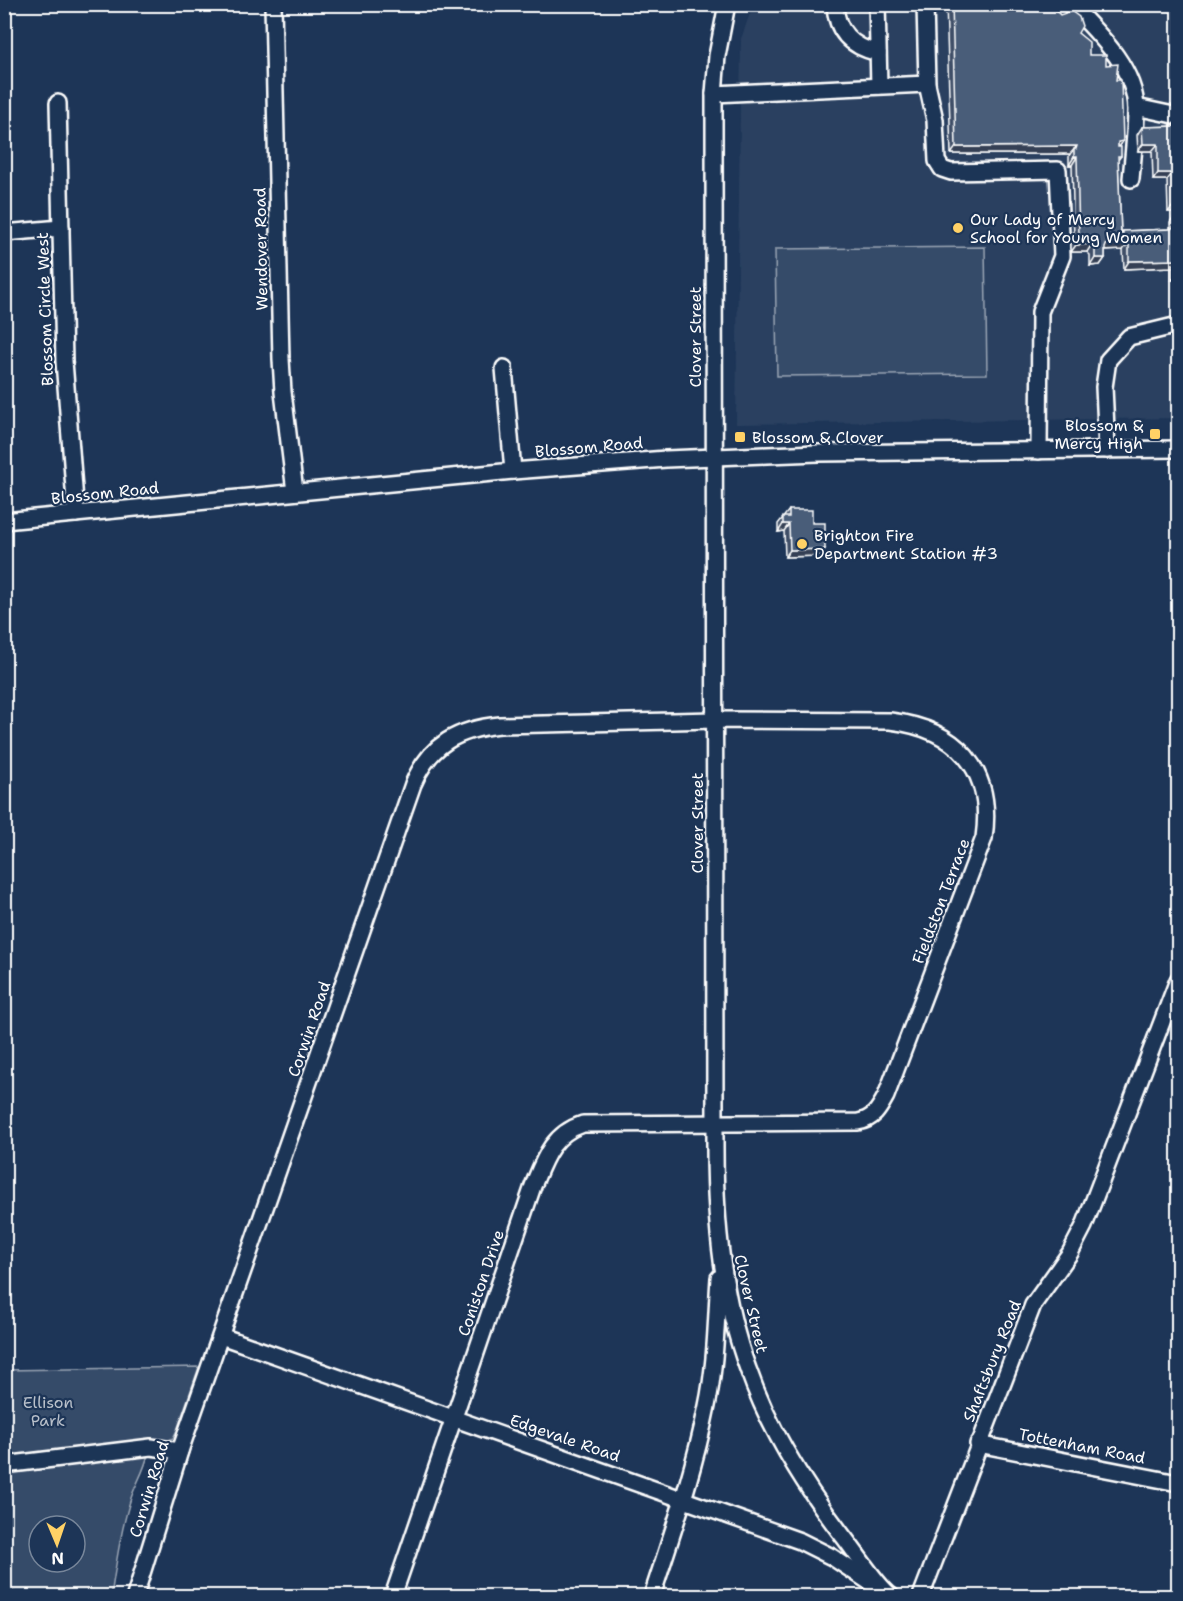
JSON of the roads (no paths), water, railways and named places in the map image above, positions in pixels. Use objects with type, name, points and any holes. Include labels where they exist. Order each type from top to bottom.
[{"type":"street","name":"Wendover Road","points":[[273,4],[281,359],[295,492]]},
{"type":"street","name":"Clover Street","points":[[727,4],[718,47],[714,94],[715,1176],[721,1252],[728,1298],[739,1343],[763,1407],[786,1452],[819,1504],[889,1596]]},
{"type":"street","points":[[835,4],[835,14],[840,28],[854,44],[863,50],[878,53]]},
{"type":"street","points":[[877,4],[879,86]]},
{"type":"street","points":[[925,4],[927,84],[935,120],[937,161],[942,169],[951,172],[1058,170],[1062,256],[1040,312],[1039,451]]},
{"type":"street","points":[[1070,4],[1118,58],[1130,83],[1136,107],[1131,179]]},
{"type":"street","points":[[714,94],[927,84]]},
{"type":"street","name":"Blossom Circle West","points":[[58,103],[64,361],[75,514]]},
{"type":"street","points":[[1136,107],[1179,116]]},
{"type":"street","points":[[4,232],[61,228]]},
{"type":"street","points":[[1107,450],[1104,387],[1108,360],[1129,337],[1179,325]]},
{"type":"street","points":[[504,368],[513,471]]},
{"type":"street","name":"Blossom Road","points":[[4,521],[513,471],[714,456],[1179,449]]},
{"type":"street","name":"Fieldston Terrace","points":[[715,720],[890,721],[910,723],[936,732],[961,750],[977,772],[986,803],[986,821],[981,848],[886,1096],[878,1110],[871,1117],[858,1122],[715,1123]]},
{"type":"street","name":"Corwin Road","points":[[135,1596],[180,1451],[417,773],[437,747],[458,734],[484,726],[715,720]]},
{"type":"street","name":"Shaftsbury Road","points":[[921,1596],[1033,1305],[1070,1253],[1084,1226],[1179,980]]},
{"type":"street","name":"Coniston Drive","points":[[393,1596],[533,1186],[548,1149],[557,1138],[583,1124],[715,1123]]},
{"type":"street","points":[[652,1596],[684,1499],[707,1407],[714,1366],[721,1252]]},
{"type":"street","name":"Edgevale Road","points":[[221,1336],[800,1541],[832,1557],[889,1596]]},
{"type":"street","name":"Tottenham Road","points":[[978,1444],[1179,1483]]},
{"type":"street","points":[[4,1465],[151,1447],[180,1451]]},
{"type":"place","name":"Our Lady of Mercy School for Young Women","points":[[958,228]]},
{"type":"place","name":"Blossom & Mercy High","points":[[1155,434]]},
{"type":"place","name":"Blossom & Clover","points":[[740,437]]},
{"type":"place","name":"Brighton Fire Department Station #3","points":[[802,544]]},
{"type":"park label","name":"Ellison Park","points":[[48,1411]]}]
